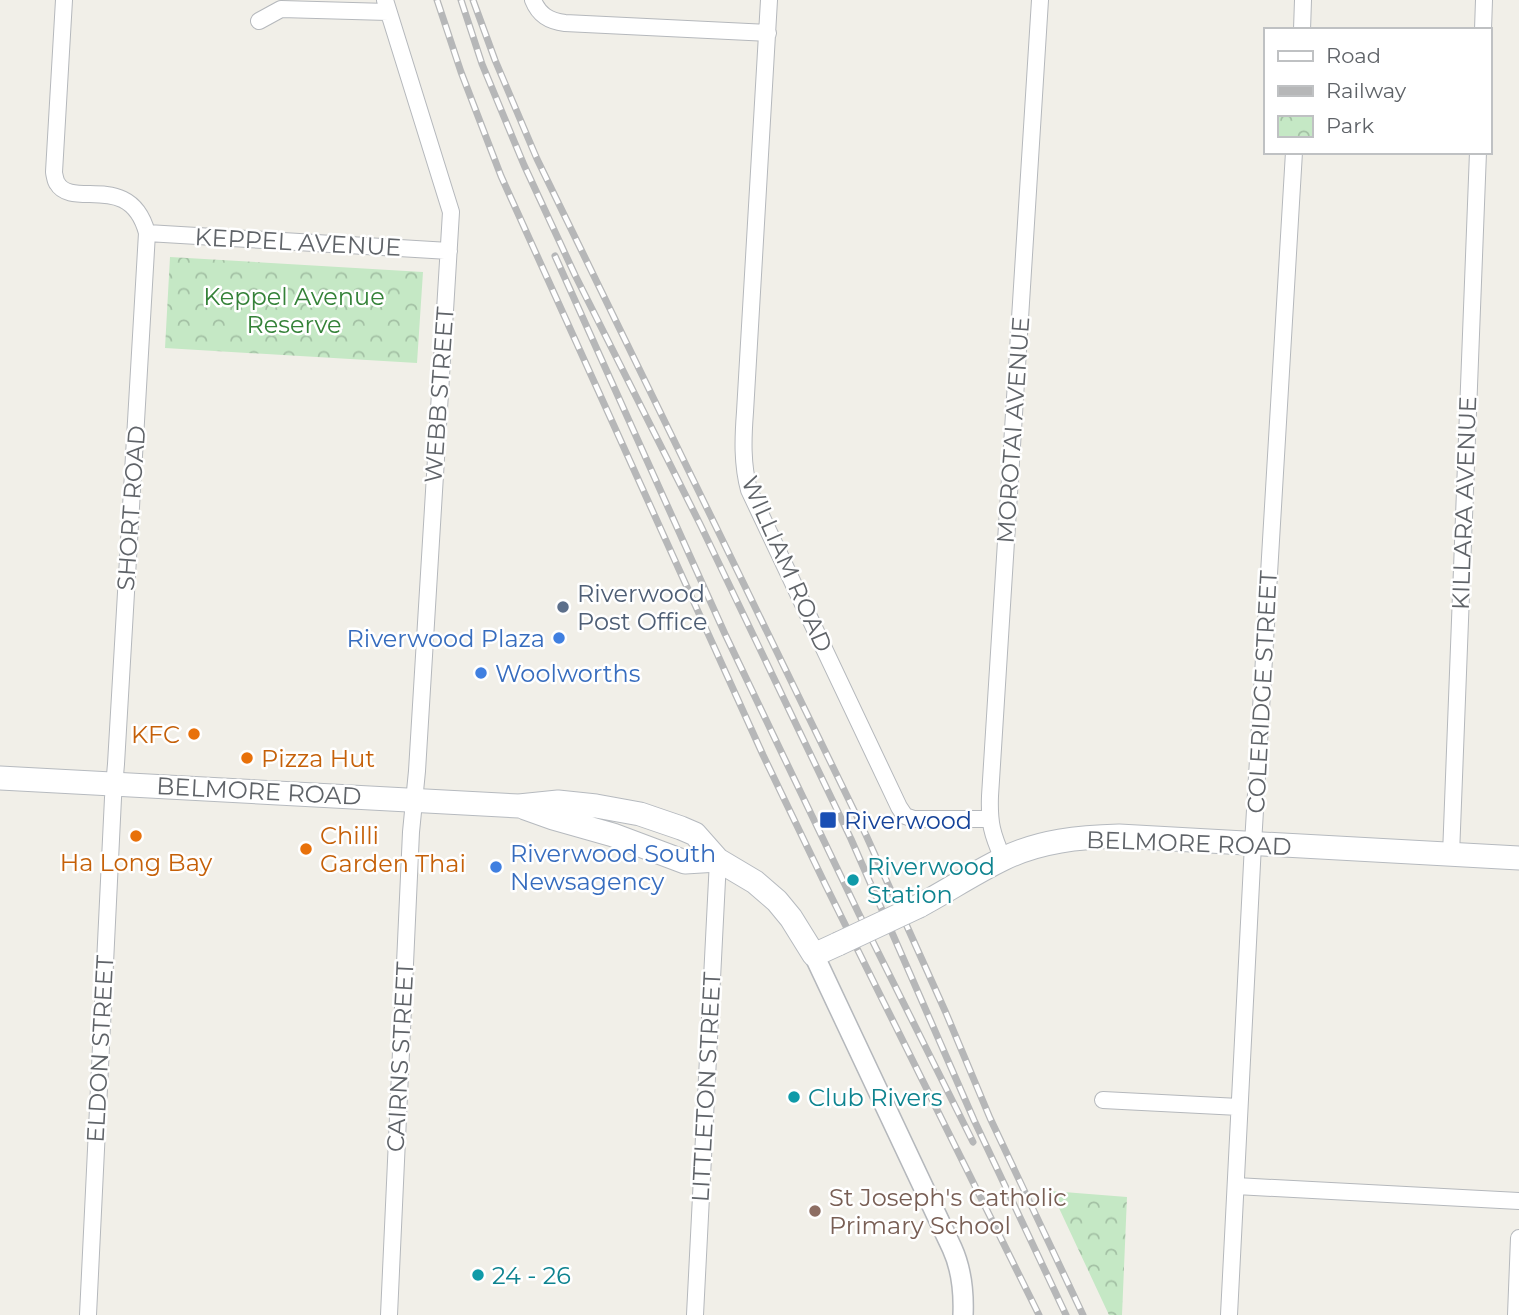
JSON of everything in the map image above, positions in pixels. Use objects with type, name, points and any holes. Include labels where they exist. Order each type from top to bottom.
[{"type":"main road","name":"BELMORE ROAD","points":[[0,778],[519,806],[558,802],[640,814],[695,834],[718,860],[755,882],[777,901],[791,918],[814,955],[919,906],[1003,859],[1042,845],[1076,838],[1119,836],[1519,858]]},
{"type":"street","points":[[64,0],[54,172],[56,183],[65,191],[113,195],[128,202],[138,210],[147,233]]},
{"type":"street","points":[[533,0],[547,18],[565,23],[768,33]]},
{"type":"street","name":"WILLIAM ROAD","points":[[769,0],[744,412],[745,475],[749,489],[905,816],[989,819]]},
{"type":"street","name":"MOROTAI AVENUE","points":[[1003,859],[989,819],[1040,0]]},
{"type":"street","points":[[1302,28],[1303,0]]},
{"type":"street","points":[[1483,28],[1484,0]]},
{"type":"street","points":[[259,21],[281,9],[386,6]]},
{"type":"street","name":"WEBB STREET","points":[[386,6],[451,212],[414,800]]},
{"type":"street","name":"COLERIDGE STREET","points":[[1229,1315],[1253,844],[1294,154]]},
{"type":"street","name":"KILLARA AVENUE","points":[[1451,855],[1478,154]]},
{"type":"street","name":"KEPPEL AVENUE","points":[[147,233],[449,251]]},
{"type":"street","name":"SHORT ROAD","points":[[114,784],[147,233]]},
{"type":"street","name":"ELDON STREET","points":[[88,1315],[114,784]]},
{"type":"street","name":"CAIRNS STREET","points":[[389,1315],[414,800]]},
{"type":"street","name":"LITTLETON STREET","points":[[695,1315],[718,860]]},
{"type":"street","points":[[814,955],[957,1258],[962,1281],[962,1315]]},
{"type":"street","points":[[1103,1100],[1240,1107]]},
{"type":"street","points":[[1237,1186],[1519,1201]]},
{"type":"street","points":[[1516,1315],[1519,1238]]},
{"type":"green space","name":"Keppel Avenue Reserve","points":[[170,257],[423,272],[417,363],[165,348]]},
{"type":"green space","points":[[1051,1191],[1127,1197],[1122,1315],[1109,1315]]},
{"type":"railway","points":[[437,0],[501,176],[763,755],[1039,1315]]},
{"type":"railway","points":[[461,0],[482,64],[524,165],[575,275],[700,524],[851,839],[974,1120],[1066,1315]]},
{"type":"railway","points":[[473,0],[537,159],[866,835],[990,1118],[1083,1315]]},
{"type":"railway","points":[[555,256],[725,634],[859,914],[973,1142]]},
{"type":"place","name":"Riverwood Post Office","points":[[563,607]]},
{"type":"place","name":"Riverwood Plaza","points":[[559,638]]},
{"type":"place","name":"Woolworths","points":[[481,673]]},
{"type":"place","name":"KFC","points":[[194,734]]},
{"type":"place","name":"Pizza Hut","points":[[247,758]]},
{"type":"place","name":"Riverwood","points":[[828,820]]},
{"type":"place","name":"Ha Long Bay","points":[[136,836]]},
{"type":"place","name":"Chilli Garden Thai","points":[[306,849]]},
{"type":"place","name":"Riverwood South Newsagency","points":[[496,867]]},
{"type":"place","name":"Riverwood Station","points":[[853,880]]},
{"type":"place","name":"Club Rivers","points":[[794,1097]]},
{"type":"place","name":"St Joseph's Catholic Primary School","points":[[815,1211]]},
{"type":"place","name":"24 - 26","points":[[478,1275]]}]
